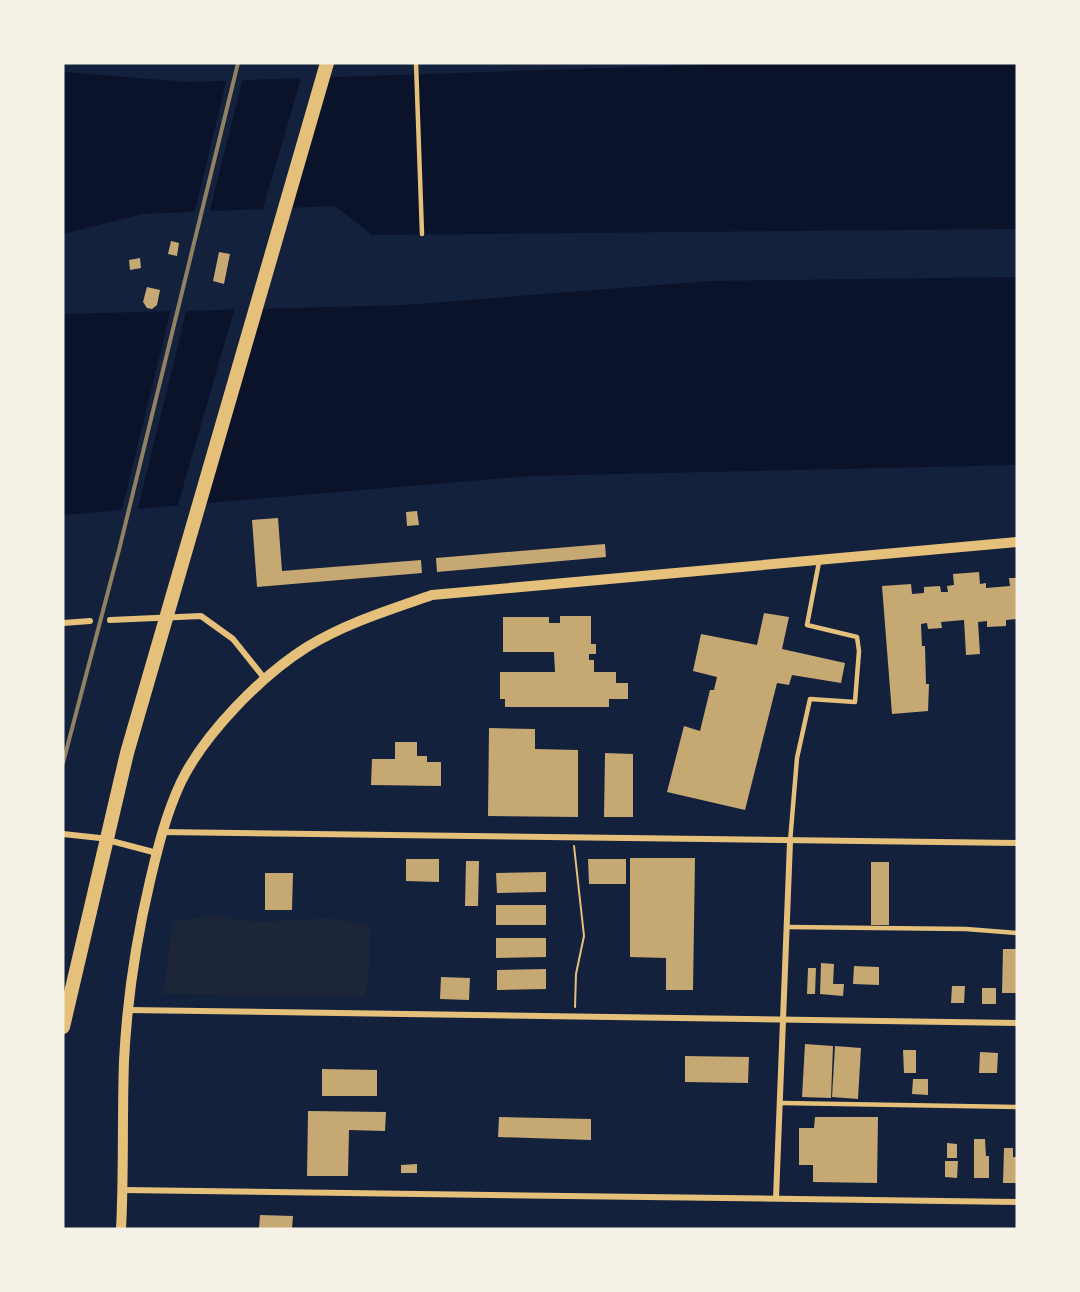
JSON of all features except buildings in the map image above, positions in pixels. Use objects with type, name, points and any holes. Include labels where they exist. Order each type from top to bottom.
[{"type":"highway","points":[[63,1027],[127,753],[327,63]]},
{"type":"street","points":[[121,1229],[124,1060],[128,1010],[143,909],[161,832],[182,780],[200,751],[266,679],[307,648],[360,620],[432,595],[819,562],[1017,542]]},
{"type":"street","points":[[110,620],[201,616],[232,639],[266,679]]},
{"type":"street","points":[[63,623],[90,621]]},
{"type":"street","points":[[161,832],[790,842],[1017,843]]},
{"type":"street","points":[[63,834],[100,838],[156,853]]},
{"type":"street","points":[[776,1198],[782,1103],[790,842]]},
{"type":"street","points":[[128,1010],[1017,1023]]},
{"type":"street","points":[[123,1190],[1017,1202]]},
{"type":"lane","points":[[416,63],[422,234]]},
{"type":"lane","points":[[790,842],[797,758],[810,699],[855,702],[859,651],[857,637],[807,625],[819,562]]},
{"type":"lane","points":[[787,927],[966,929],[1017,933]]},
{"type":"lane","points":[[782,1103],[1017,1107]]},
{"type":"path","points":[[573,838],[584,936],[576,974],[574,1016]]},
{"type":"shaded area","points":[[756,63],[1017,63],[1017,229],[372,235],[335,206],[143,214],[63,234],[63,72],[188,82]]},
{"type":"shaded area","points":[[1017,277],[1017,465],[531,476],[63,515],[63,314],[404,305],[710,281]]},
{"type":"shaded area","points":[[218,914],[247,921],[335,919],[371,927],[368,984],[364,997],[163,994],[173,922]]},
{"type":"pier","points":[[328,74],[289,211],[262,212],[302,75]]},
{"type":"pier","points":[[243,77],[209,214],[194,215],[227,78]]},
{"type":"pier","points":[[262,306],[206,506],[177,508],[235,307]]},
{"type":"pier","points":[[187,308],[137,512],[121,513],[171,309]]},
{"type":"railway","points":[[63,763],[120,546],[238,63]]}]
